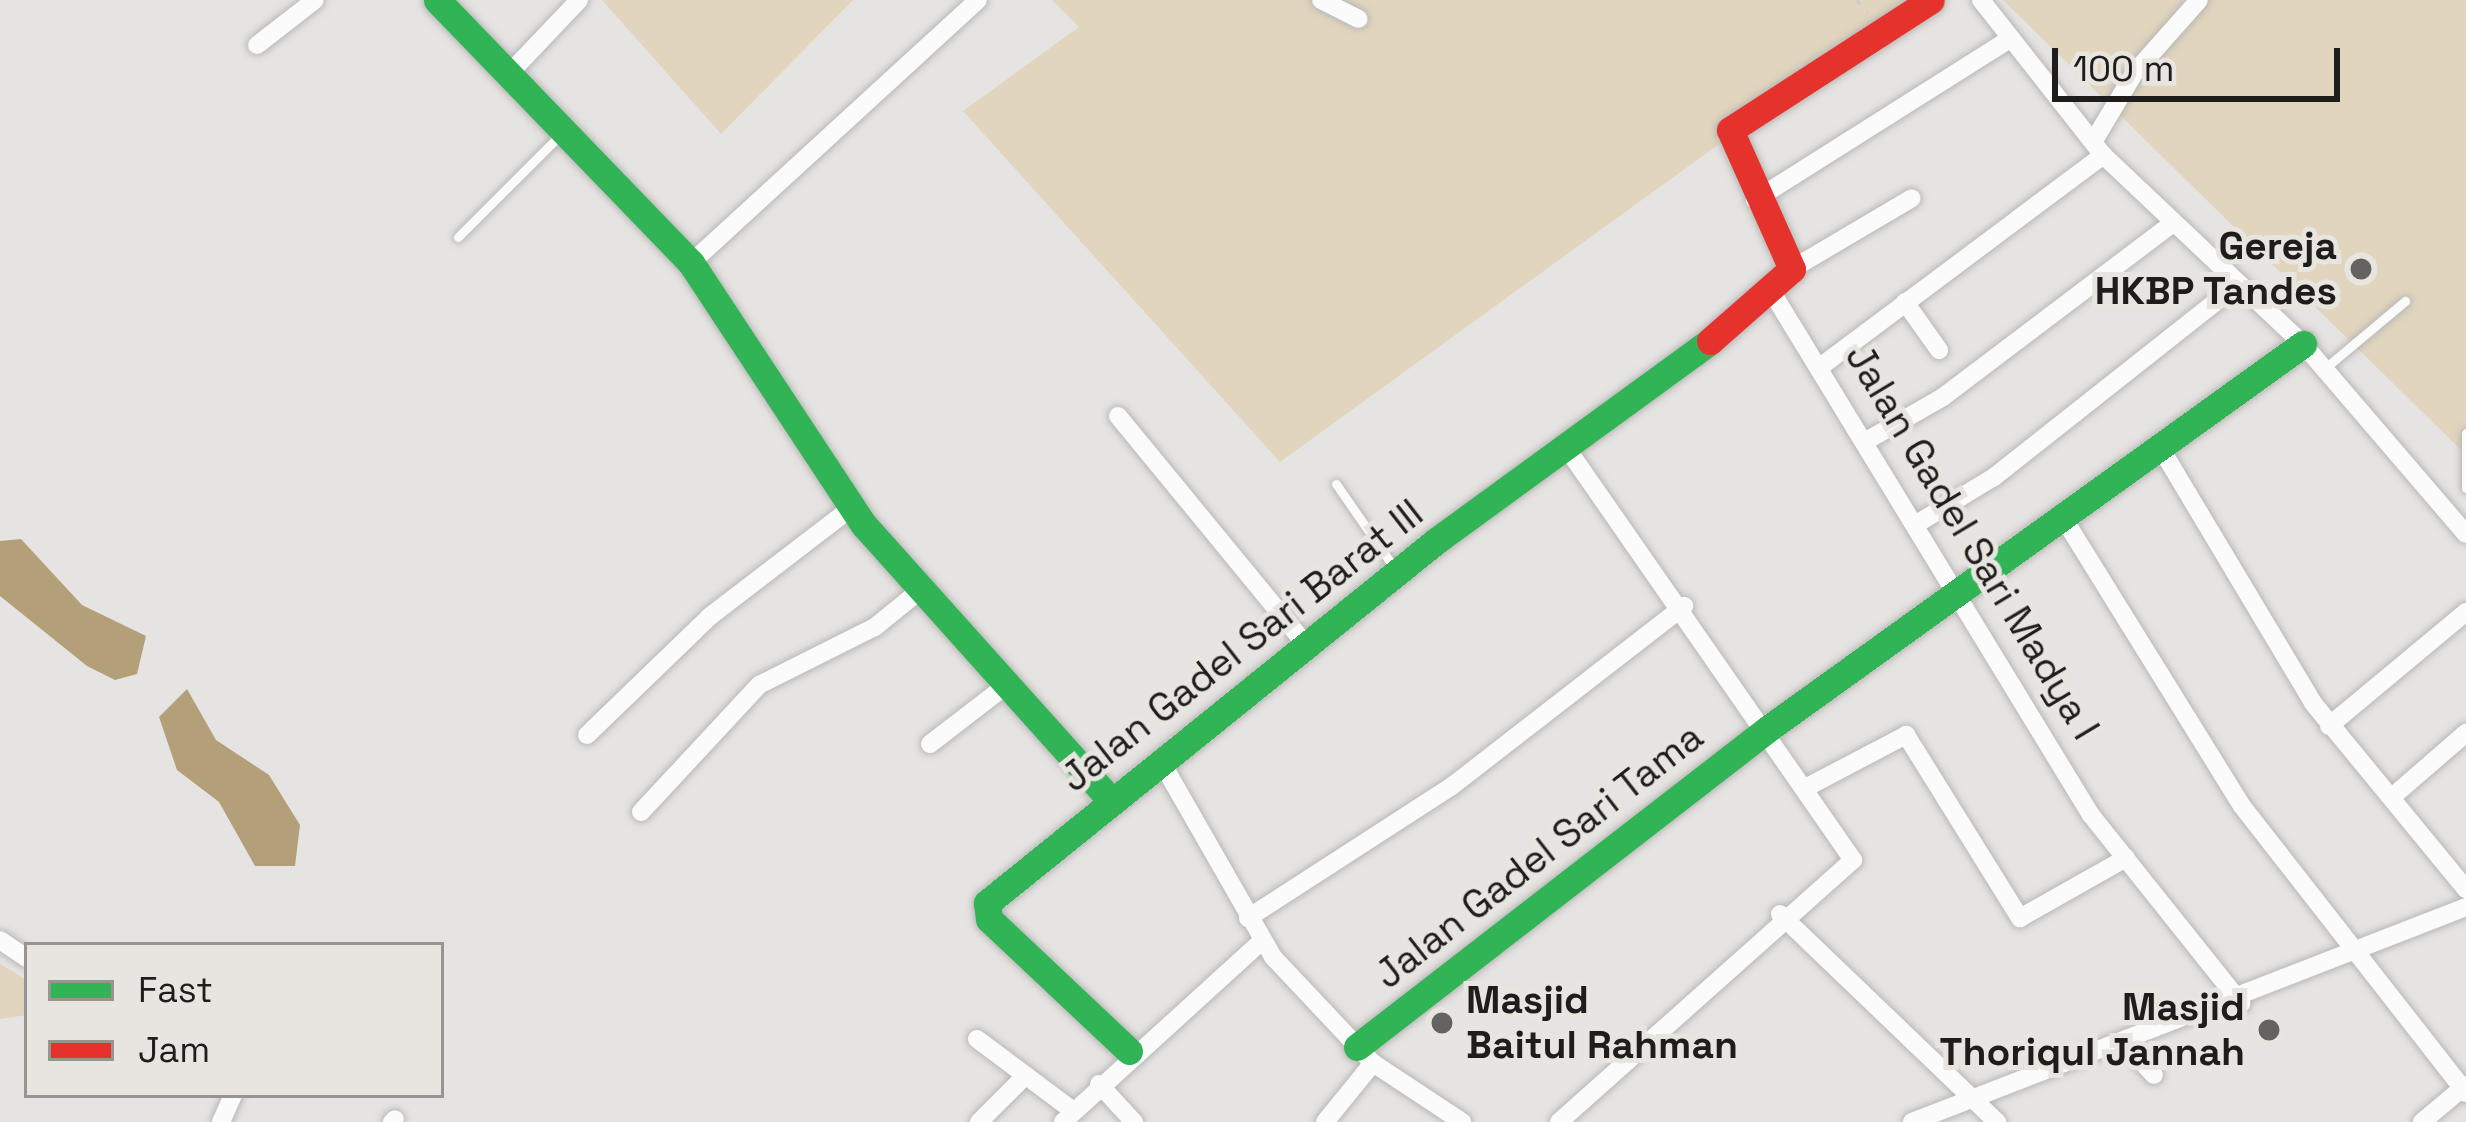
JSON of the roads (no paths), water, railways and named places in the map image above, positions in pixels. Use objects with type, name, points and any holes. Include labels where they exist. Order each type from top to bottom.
[{"type":"street","points":[[257,45],[315,0]]},
{"type":"street","points":[[436,0],[692,263],[851,508],[917,592],[1009,684],[1110,799]]},
{"type":"street","points":[[506,77],[579,0]]},
{"type":"street","points":[[692,263],[978,0]]},
{"type":"street","points":[[1322,0],[1359,19]]},
{"type":"street","name":"Jalan Gadel Sari Madya I","points":[[1931,0],[1754,109],[1730,130],[1781,279],[1820,367],[2126,859],[2241,1003]]},
{"type":"street","points":[[1982,0],[2098,148],[2169,226],[2303,344],[2466,534]]},
{"type":"street","points":[[1820,367],[2098,148],[2135,72],[2199,0]]},
{"type":"street","points":[[1755,200],[2011,38]]},
{"type":"street","points":[[1781,279],[1912,198]]},
{"type":"street","points":[[1866,441],[1943,397],[2169,226]]},
{"type":"street","name":"Jalan Gadel Sari Barat III","points":[[1129,1051],[989,919],[995,893],[1398,573],[1569,451],[1781,279]]},
{"type":"street","points":[[1918,523],[1994,477],[2237,284]]},
{"type":"street","points":[[1905,302],[1940,350]]},
{"type":"street","name":"Jalan Gadel Sari Tama","points":[[1365,1055],[1769,728],[2163,452],[2303,344]]},
{"type":"street","points":[[1118,416],[1308,646]]},
{"type":"street","points":[[1559,1122],[1780,914],[1853,865],[1809,786],[1569,451]]},
{"type":"street","points":[[2163,452],[2330,726],[2466,889]]},
{"type":"street","points":[[587,735],[709,617],[851,508]]},
{"type":"street","points":[[2064,518],[2242,806],[2465,1089],[2422,1122]]},
{"type":"street","points":[[641,812],[759,685],[875,627],[917,592]]},
{"type":"street","points":[[1248,918],[1452,785],[1684,607]]},
{"type":"street","points":[[2330,726],[2466,612]]},
{"type":"street","points":[[930,744],[1009,684]]},
{"type":"street","points":[[2392,796],[2466,733]]},
{"type":"street","points":[[1809,786],[1906,735],[2020,918],[2126,859]]},
{"type":"street","points":[[1162,763],[1262,940],[1365,1055],[1462,1122]]},
{"type":"street","points":[[1912,1122],[1971,1096],[2363,956],[2466,907]]},
{"type":"street","points":[[1780,914],[1997,1122]]},
{"type":"street","points":[[977,1039],[1026,1075],[1068,1116],[1129,1051],[1262,940]]},
{"type":"street","points":[[2125,1043],[2154,1075]]},
{"type":"street","points":[[1325,1122],[1365,1055]]},
{"type":"street","points":[[979,1122],[1026,1075]]},
{"type":"street","points":[[1099,1084],[1134,1122]]},
{"type":"lane","points":[[458,237],[562,133]]},
{"type":"lane","points":[[2324,369],[2405,301]]},
{"type":"lane","points":[[2434,495],[2462,483],[2466,434]]},
{"type":"lane","points":[[1336,484],[1398,573]]},
{"type":"place","name":"Gereja HKBP Tandes","points":[[2361,269]]},
{"type":"place","name":"Masjid Baitul Rahman","points":[[1442,1023]]},
{"type":"place","name":"Masjid Thoriqul Jannah","points":[[2269,1030]]}]
